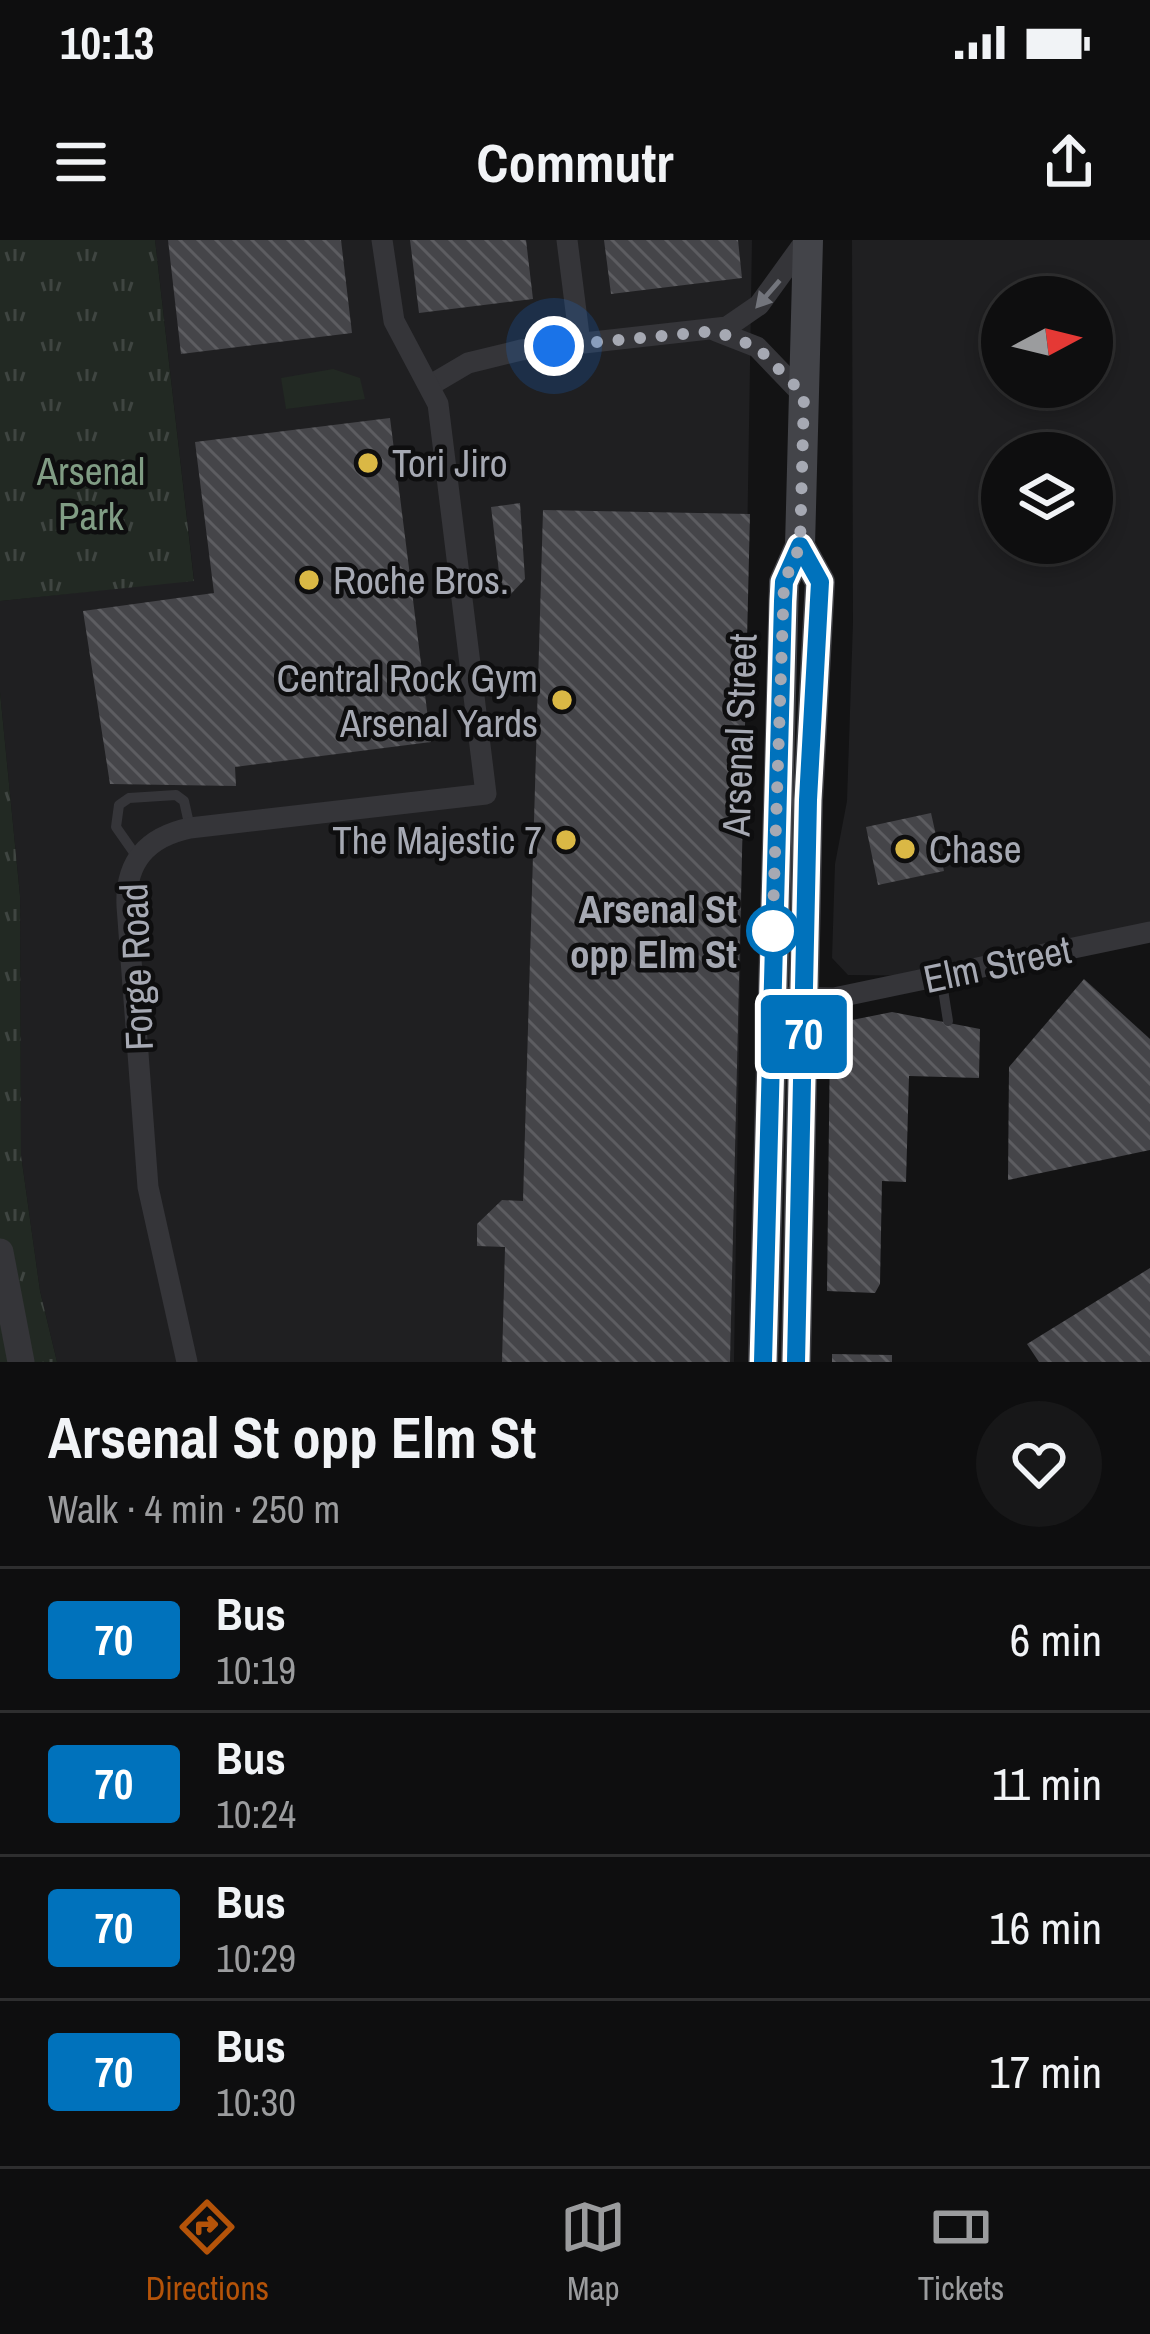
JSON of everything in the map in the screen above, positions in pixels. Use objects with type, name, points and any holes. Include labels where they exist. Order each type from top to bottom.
[{"type":"main road","name":"Arsenal Street","points":[[763,1362],[784,582],[800,546],[807,240]]},
{"type":"main road","name":"Arsenal Street","points":[[796,1362],[808,1270],[805,997],[820,582],[800,546]]},
{"type":"street","points":[[382,240],[394,321],[429,386],[468,363],[580,343],[715,331],[759,305],[807,240]]},
{"type":"street","points":[[567,240],[580,343]]},
{"type":"street","points":[[715,331],[757,347],[804,395]]},
{"type":"street","name":"Forge Road","points":[[187,1362],[158,1249],[147,1171],[126,893],[137,857],[155,841],[190,828],[486,794],[440,413],[429,386]]},
{"type":"street","name":"Elm Street","points":[[772,997],[834,998],[1150,932]]},
{"type":"street","points":[[0,1252],[21,1362]]},
{"type":"lane","points":[[137,857],[116,827],[119,805],[129,798],[176,794],[184,801],[190,828]]},
{"type":"lane","points":[[940,976],[948,1021]]},
{"type":"shaded area","points":[[155,240],[752,240],[734,1362],[57,1362],[40,1291],[21,1155],[20,896],[0,692],[0,601],[194,580]]},
{"type":"shaded area","points":[[852,240],[1150,240],[1150,932],[940,976],[848,975],[832,958],[835,864],[847,801],[853,622]]},
{"type":"green space","name":"Arsenal Park","points":[[0,240],[155,240],[194,581],[0,601]]},
{"type":"green space","points":[[333,369],[360,378],[365,399],[286,409],[281,378]]},
{"type":"green space","points":[[0,692],[20,896],[21,1155],[40,1291],[57,1362],[0,1362]]},
{"type":"building","points":[[168,240],[341,240],[352,333],[181,354]]},
{"type":"building","points":[[410,240],[526,240],[533,299],[419,313]]},
{"type":"building","points":[[604,240],[738,240],[742,278],[611,294]]},
{"type":"building","points":[[390,418],[431,742],[235,767],[236,786],[110,784],[83,611],[214,593],[195,442]]},
{"type":"building","points":[[520,503],[525,579],[509,596],[501,588],[491,507]]},
{"type":"building","points":[[543,510],[750,514],[730,1362],[502,1362],[505,1247],[477,1246],[477,1224],[502,1200],[523,1201]]},
{"type":"building","name":"Chase","points":[[931,813],[944,871],[878,885],[866,827]]},
{"type":"building","points":[[1084,979],[1150,1039],[1150,1150],[1008,1180],[1009,1067]]},
{"type":"building","points":[[892,1012],[980,1029],[979,1078],[909,1076],[906,1182],[882,1181],[880,1284],[875,1293],[827,1291],[830,1036],[836,1036],[842,1022]]},
{"type":"building","points":[[1150,1268],[1150,1362],[1039,1362],[1027,1344]]},
{"type":"building","points":[[832,1354],[892,1355],[892,1362],[832,1362]]},
{"type":"bus line","name":"70","points":[[763,1362],[783,601],[784,582],[800,546],[820,582],[808,800],[796,1362]]},
{"type":"place","name":"Tori Jiro","points":[[368,463]]},
{"type":"place","name":"Roche Bros.","points":[[309,580]]},
{"type":"place","name":"Central Rock Gym Arsenal Yards","points":[[562,700]]},
{"type":"place","name":"The Majestic 7","points":[[566,840]]},
{"type":"place","name":"Chase","points":[[905,849]]},
{"type":"place","name":"Arsenal St opp Elm St","points":[[773,931]]},
{"type":"route","points":[[554,346],[715,331],[757,347],[804,395],[800,546],[784,582],[772,945],[773,931]]}]
